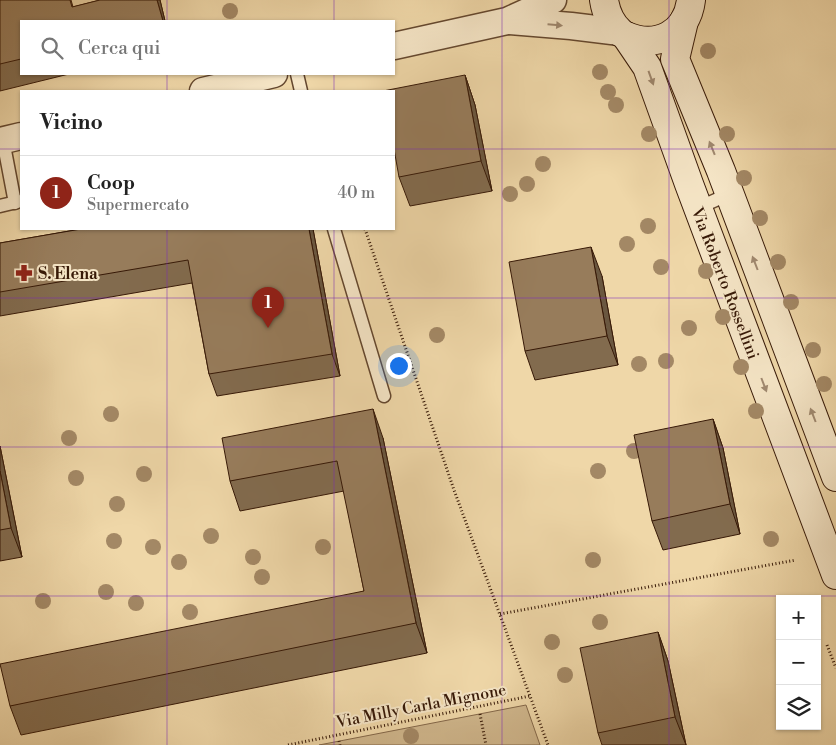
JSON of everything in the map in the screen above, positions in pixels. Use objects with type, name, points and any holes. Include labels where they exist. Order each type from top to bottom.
[{"type":"street","points":[[395,46],[507,21],[553,0]]},
{"type":"street","name":"Via Roberto Rossellini","points":[[604,0],[609,18],[647,67],[836,575]]},
{"type":"street","points":[[507,21],[571,26],[623,34],[643,41],[659,40],[673,33],[690,9]]},
{"type":"street","name":"Via Roberto Rossellini","points":[[690,9],[675,59],[729,194],[836,477]]},
{"type":"street","points":[[207,90],[270,75]]},
{"type":"lane","points":[[297,75],[301,90]]},
{"type":"lane","points":[[0,206],[18,202],[8,139]]},
{"type":"lane","points":[[698,208],[729,194]]},
{"type":"lane","points":[[334,230],[384,396]]},
{"type":"path","points":[[365,230],[454,490],[548,745]]},
{"type":"path","points":[[500,614],[796,560]]},
{"type":"path","points":[[827,645],[836,668]]},
{"type":"path","name":"Via Milly Carla Mignone","points":[[288,745],[530,696]]},
{"type":"path","points":[[480,714],[486,745]]},
{"type":"shaded area","points":[[526,705],[540,745],[319,745]]},
{"type":"building","points":[[0,0],[70,0],[72,7],[100,0],[157,0],[163,20],[20,20],[20,59],[0,64]]},
{"type":"building","points":[[465,75],[481,161],[399,177],[395,155],[395,90],[388,90]]},
{"type":"building","points":[[75,230],[309,230],[332,354],[209,374],[188,260],[0,292],[0,243]]},
{"type":"building","points":[[591,247],[607,336],[525,351],[509,262]]},
{"type":"building","points":[[373,409],[416,623],[10,706],[0,664],[364,591],[337,461],[230,481],[222,438]]},
{"type":"building","points":[[713,419],[730,504],[652,521],[634,435]]},
{"type":"building","points":[[0,471],[11,528],[0,530]]},
{"type":"building","points":[[658,632],[675,717],[598,733],[580,648]]},
{"type":"place","name":"S. Elena","points":[[24,273]]},
{"type":"place","name":"Coop","points":[[268,328]]}]
